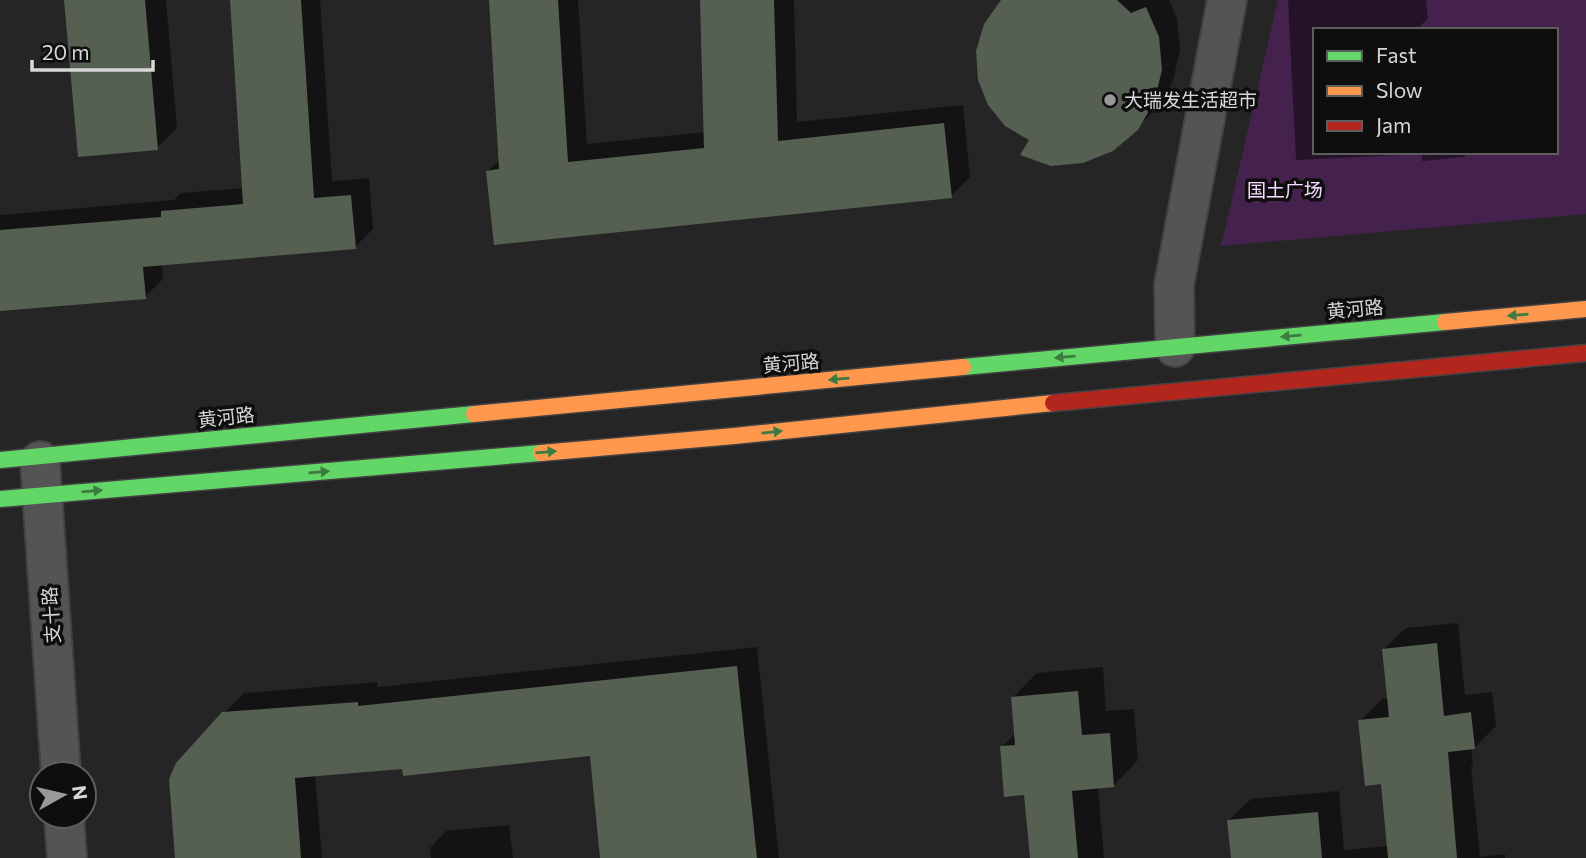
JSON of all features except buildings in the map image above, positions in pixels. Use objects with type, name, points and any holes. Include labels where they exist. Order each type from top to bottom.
[{"type":"main road","name":"黄河路","points":[[0,460],[1586,309]]},
{"type":"main road","points":[[0,499],[734,436],[1586,353]]},
{"type":"street","points":[[1175,347],[1174,285],[1227,0]]},
{"type":"street","name":"支十路","points":[[40,456],[60,760]]},
{"type":"street","points":[[65,830],[67,858]]},
{"type":"green space","name":"国土广场","points":[[1278,0],[1586,0],[1586,214],[1221,246]]},
{"type":"traffic: fast","points":[[963,367],[1445,322]]},
{"type":"traffic: fast","points":[[0,460],[474,414]]},
{"type":"traffic: fast","points":[[0,499],[541,453]]},
{"type":"traffic: slow","points":[[1445,322],[1586,309]]},
{"type":"traffic: slow","points":[[474,414],[963,367]]},
{"type":"traffic: slow","points":[[541,453],[1053,403]]},
{"type":"traffic: jam","points":[[1053,403],[1586,353]]},
{"type":"place","name":"大瑞发生活超市","points":[[1110,100]]}]
